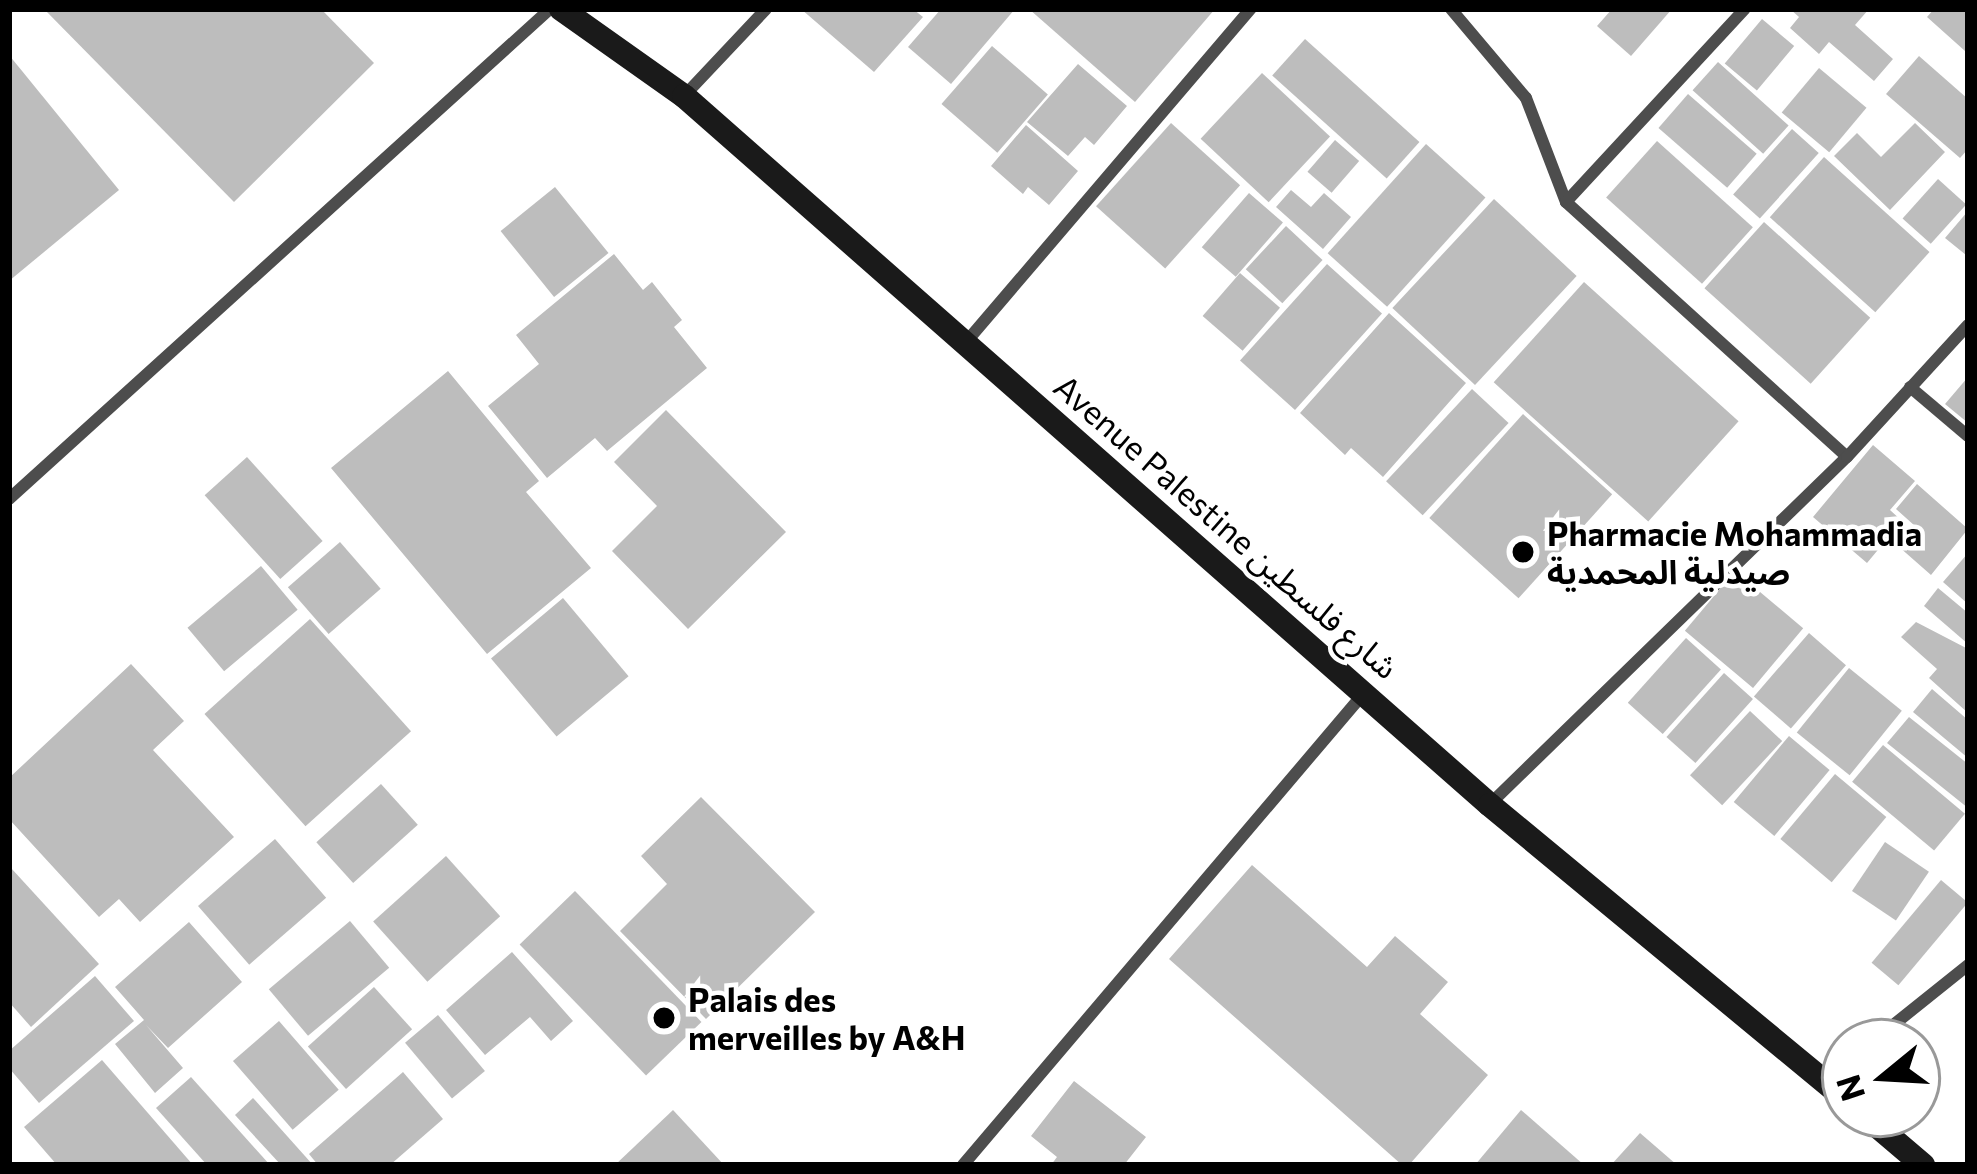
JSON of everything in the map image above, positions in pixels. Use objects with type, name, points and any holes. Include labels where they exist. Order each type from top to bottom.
[{"type":"street","points":[[9,500],[550,9]]},
{"type":"street","name":"Avenue Palestine شارع فلسطين","points":[[561,9],[684,96],[1490,805],[1821,1079]]},
{"type":"street","points":[[684,96],[766,9]]},
{"type":"street","points":[[967,341],[1251,9]]},
{"type":"street","points":[[1451,9],[1526,98],[1566,202],[1847,458]]},
{"type":"street","points":[[1566,202],[1745,9]]},
{"type":"street","points":[[1490,805],[1847,458],[1968,325]]},
{"type":"street","points":[[1910,387],[1968,436]]},
{"type":"street","points":[[963,1165],[1365,692]]},
{"type":"street","points":[[1902,1018],[1968,965]]},
{"type":"street","points":[[1891,1138],[1923,1165]]},
{"type":"building","points":[[44,9],[321,9],[374,63],[234,202]]},
{"type":"building","points":[[801,9],[913,9],[923,17],[874,72]]},
{"type":"building","points":[[941,9],[1015,9],[951,84],[908,47]]},
{"type":"building","points":[[1029,9],[1215,9],[1135,102]]},
{"type":"building","points":[[1612,9],[1672,9],[1631,56],[1597,26]]},
{"type":"building","points":[[1790,9],[1869,9],[1855,25],[1893,59],[1874,81],[1829,42],[1819,54],[1790,28],[1799,17]]},
{"type":"building","points":[[1934,9],[1968,9],[1965,51],[1927,17]]},
{"type":"building","points":[[1762,19],[1794,46],[1757,90],[1725,63]]},
{"type":"building","points":[[1305,39],[1419,142],[1387,178],[1272,75]]},
{"type":"building","points":[[992,46],[1048,95],[997,153],[941,104]]},
{"type":"building","points":[[9,55],[119,190],[9,281]]},
{"type":"building","points":[[1919,56],[1968,99],[1968,149],[1960,158],[1886,94]]},
{"type":"building","points":[[1718,62],[1789,126],[1763,154],[1693,90]]},
{"type":"building","points":[[1078,64],[1127,106],[1094,145],[1085,137],[1068,156],[1027,122]]},
{"type":"building","points":[[1819,68],[1866,108],[1829,152],[1782,112]]},
{"type":"building","points":[[1262,73],[1330,136],[1269,202],[1201,139]]},
{"type":"building","points":[[1688,94],[1757,154],[1727,188],[1658,128]]},
{"type":"building","points":[[1171,123],[1240,185],[1165,268],[1096,206]]},
{"type":"building","points":[[1915,123],[1945,152],[1890,210],[1834,156],[1857,133],[1881,157]]},
{"type":"building","points":[[1026,125],[1078,171],[1049,205],[1028,187],[1023,194],[991,166]]},
{"type":"building","points":[[1792,129],[1819,153],[1760,218],[1733,194]]},
{"type":"building","points":[[1335,140],[1359,161],[1332,193],[1307,172]]},
{"type":"building","points":[[1657,141],[1753,227],[1702,284],[1606,197]]},
{"type":"building","points":[[1426,144],[1485,198],[1387,307],[1328,253]]},
{"type":"building","points":[[1824,157],[1930,252],[1875,312],[1770,217]]},
{"type":"building","points":[[1938,179],[1966,204],[1931,244],[1903,218]]},
{"type":"building","points":[[555,187],[608,253],[554,297],[501,231]]},
{"type":"building","points":[[1291,190],[1311,207],[1324,193],[1351,217],[1323,249],[1276,207]]},
{"type":"building","points":[[1249,193],[1283,223],[1236,277],[1202,247]]},
{"type":"building","points":[[1494,199],[1577,276],[1475,385],[1392,308]]},
{"type":"building","points":[[1968,211],[1968,252],[1966,255],[1945,238]]},
{"type":"building","points":[[1764,222],[1870,318],[1811,384],[1704,288]]},
{"type":"building","points":[[1286,226],[1323,260],[1282,303],[1246,269]]},
{"type":"building","points":[[614,254],[643,290],[652,282],[682,320],[674,327],[707,368],[607,451],[595,438],[547,478],[488,406],[539,364],[516,335]]},
{"type":"building","points":[[1327,264],[1382,314],[1295,410],[1240,361]]},
{"type":"building","points":[[1240,273],[1280,308],[1243,351],[1203,316]]},
{"type":"building","points":[[1584,282],[1739,421],[1648,522],[1494,382]]},
{"type":"building","points":[[1389,313],[1466,383],[1383,477],[1351,448],[1345,455],[1300,413]]},
{"type":"building","points":[[448,371],[539,481],[526,492],[591,568],[487,654],[331,468]]},
{"type":"building","points":[[1968,377],[1968,423],[1945,404]]},
{"type":"building","points":[[1472,389],[1509,423],[1423,515],[1386,481]]},
{"type":"building","points":[[666,410],[786,532],[688,629],[612,551],[657,506],[614,462]]},
{"type":"building","points":[[1523,414],[1612,494],[1518,598],[1429,518]]},
{"type":"building","points":[[1873,445],[1915,481],[1890,510],[1902,521],[1867,563],[1813,517]]},
{"type":"building","points":[[247,457],[323,541],[280,579],[205,495]]},
{"type":"building","points":[[1917,484],[1968,529],[1931,575],[1898,546],[1915,526],[1896,509]]},
{"type":"building","points":[[340,542],[381,589],[329,634],[288,587]]},
{"type":"building","points":[[1968,553],[1968,604],[1943,582]]},
{"type":"building","points":[[261,566],[298,610],[224,671],[187,628]]},
{"type":"building","points":[[1735,571],[1803,628],[1753,688],[1685,631]]},
{"type":"building","points":[[1938,588],[1968,613],[1968,644],[1924,606]]},
{"type":"building","points":[[563,598],[629,676],[557,737],[491,658]]},
{"type":"building","points":[[310,619],[411,731],[306,826],[204,714]]},
{"type":"building","points":[[1916,622],[1968,649],[1968,713],[1929,678],[1937,669],[1901,637]]},
{"type":"building","points":[[1809,633],[1846,665],[1791,729],[1754,696]]},
{"type":"building","points":[[1686,638],[1721,669],[1663,734],[1628,703]]},
{"type":"building","points":[[131,664],[184,721],[153,750],[234,837],[140,922],[119,899],[99,917],[9,819],[9,778]]},
{"type":"building","points":[[1849,668],[1902,711],[1850,775],[1797,733]]},
{"type":"building","points":[[1724,673],[1753,699],[1695,763],[1666,737]]},
{"type":"building","points":[[1932,689],[1968,720],[1968,758],[1913,712]]},
{"type":"building","points":[[1750,711],[1782,741],[1722,805],[1690,775]]},
{"type":"building","points":[[1909,717],[1968,764],[1968,808],[1887,743]]},
{"type":"building","points":[[1789,736],[1830,770],[1774,836],[1734,802]]},
{"type":"building","points":[[1883,745],[1965,814],[1934,851],[1852,782]]},
{"type":"building","points":[[1835,774],[1886,817],[1832,882],[1780,839]]},
{"type":"building","points":[[381,784],[418,825],[353,883],[316,842]]},
{"type":"building","points":[[701,797],[815,912],[706,1019],[620,931],[667,884],[641,856]]},
{"type":"building","points":[[275,839],[326,898],[249,965],[198,906]]},
{"type":"building","points":[[1885,842],[1929,872],[1896,921],[1852,891]]},
{"type":"building","points":[[446,856],[500,916],[427,982],[373,922]]},
{"type":"building","points":[[1252,865],[1367,967],[1395,936],[1448,982],[1420,1014],[1488,1075],[1409,1165],[1402,1165],[1169,959]]},
{"type":"building","points":[[11,868],[99,964],[31,1027],[9,1002]]},
{"type":"building","points":[[1941,880],[1968,902],[1898,985],[1872,963]]},
{"type":"building","points":[[575,891],[701,1022],[646,1075],[520,944]]},
{"type":"building","points":[[350,921],[389,968],[308,1036],[269,989]]},
{"type":"building","points":[[189,922],[242,982],[168,1048],[146,1025],[183,1068],[155,1093],[115,1044],[144,1020],[115,987]]},
{"type":"building","points":[[512,952],[573,1021],[551,1041],[530,1017],[485,1055],[446,1010]]},
{"type":"building","points":[[95,976],[134,1021],[39,1103],[9,1068],[9,1051]]},
{"type":"building","points":[[374,987],[412,1029],[346,1089],[308,1047]]},
{"type":"building","points":[[438,1015],[485,1071],[452,1099],[405,1043]]},
{"type":"building","points":[[279,1021],[339,1090],[293,1130],[233,1061]]},
{"type":"building","points":[[102,1060],[193,1165],[57,1165],[24,1127]]},
{"type":"building","points":[[403,1072],[443,1119],[390,1165],[318,1165],[309,1154]]},
{"type":"building","points":[[191,1077],[270,1165],[207,1165],[156,1108]]},
{"type":"building","points":[[1074,1081],[1146,1137],[1124,1165],[1051,1165],[1057,1157],[1031,1136]]},
{"type":"building","points":[[253,1098],[313,1165],[281,1165],[235,1115]]},
{"type":"building","points":[[673,1110],[724,1165],[615,1165]]},
{"type":"building","points":[[1521,1110],[1584,1165],[1475,1165]]},
{"type":"building","points":[[1640,1133],[1677,1165],[1611,1165]]},
{"type":"place","name":"Pharmacie Mohammadia صيدلية المحمدية","points":[[1523,552]]},
{"type":"place","name":"Palais des merveilles by A&H","points":[[664,1018]]}]
